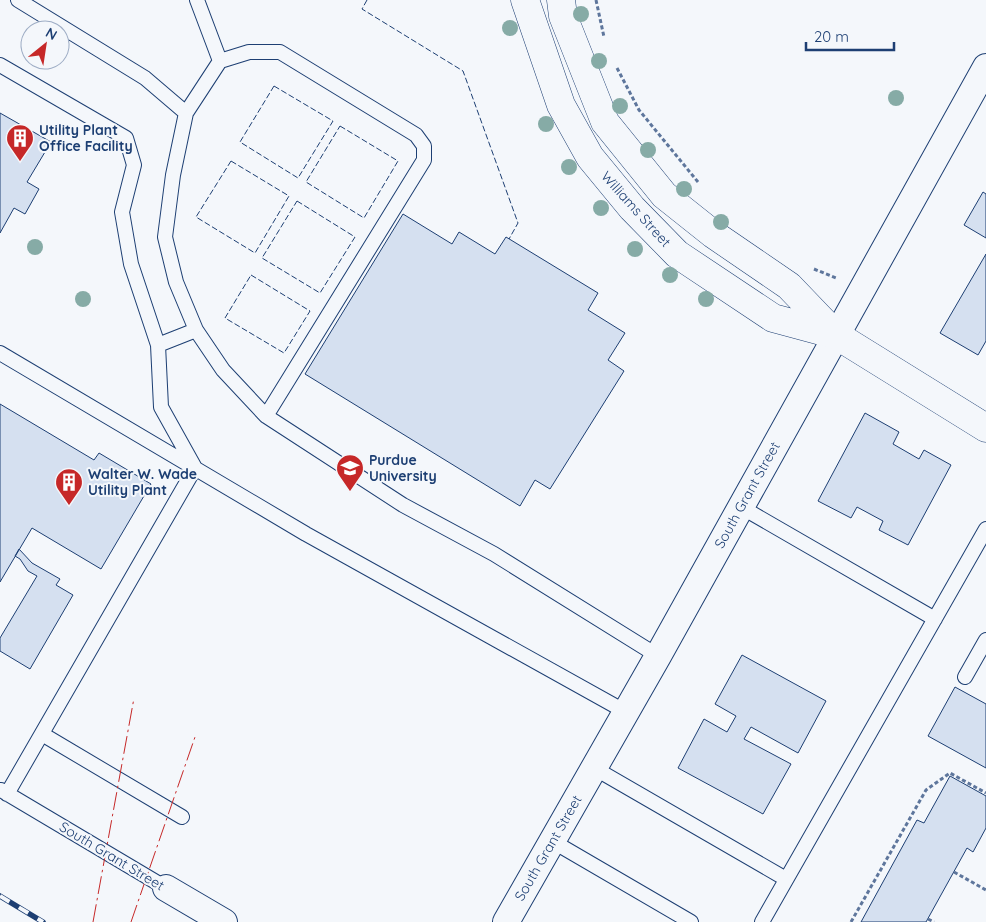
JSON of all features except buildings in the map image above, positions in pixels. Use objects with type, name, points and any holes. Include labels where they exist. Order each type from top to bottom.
[{"type":"main road","name":"Williams Street","points":[[524,0],[561,105],[590,157],[632,208],[677,254],[774,318],[836,335]]},
{"type":"main road","name":"Williams Street","points":[[561,0],[563,16],[605,122],[664,195],[713,234],[789,286],[836,335],[986,428]]},
{"type":"street","name":"South Grant Street","points":[[506,922],[658,656],[986,67]]},
{"type":"street","name":"South Grant Street","points":[[166,888],[224,922]]},
{"type":"lane","points":[[18,0],[145,78],[186,113]]},
{"type":"lane","points":[[197,0],[220,61]]},
{"type":"lane","points":[[266,416],[424,160],[424,146],[416,135],[280,52],[249,52],[220,61],[186,113],[173,175],[164,237],[176,282],[196,330],[223,370],[266,416],[404,505],[494,554],[658,656]]},
{"type":"lane","points":[[0,65],[126,138],[134,166],[122,212],[130,264],[158,345],[161,407],[196,468]]},
{"type":"lane","points":[[158,345],[196,330]]},
{"type":"lane","points":[[0,353],[306,534],[626,712]]},
{"type":"lane","points":[[4,792],[42,734],[196,468]]},
{"type":"lane","points":[[741,507],[934,619]]},
{"type":"lane","points":[[762,922],[986,529]]},
{"type":"lane","points":[[965,677],[986,640]]},
{"type":"lane","points":[[42,734],[182,817]]},
{"type":"lane","points":[[594,768],[786,879]]},
{"type":"lane","name":"South Grant Street","points":[[4,792],[166,888]]},
{"type":"lane","points":[[552,841],[691,922]]},
{"type":"path","points":[[596,0],[605,39]]},
{"type":"path","points":[[616,66],[638,110],[688,173],[702,186]]},
{"type":"path","points":[[807,267],[825,273]]},
{"type":"path","points":[[851,922],[926,790],[950,773],[986,793]]},
{"type":"path","points":[[954,872],[986,890]]},
{"type":"path","points":[[928,919],[934,922]]},
{"type":"railway","points":[[0,896],[43,922]]},
{"type":"fence","points":[[367,0],[362,9],[463,71],[518,223],[509,239]]},
{"type":"fence","points":[[274,86],[333,121],[298,178],[240,142],[274,86]]},
{"type":"fence","points":[[340,126],[398,161],[364,218],[306,182],[340,126]]},
{"type":"fence","points":[[231,161],[289,196],[255,253],[196,217],[231,161]]},
{"type":"fence","points":[[297,201],[355,237],[320,293],[262,258],[297,201]]},
{"type":"fence","points":[[251,275],[310,311],[284,353],[225,318],[251,275]]},
{"type":"power","points":[[93,922],[134,698]]},
{"type":"power","points":[[131,922],[195,737]]},
{"type":"place","name":"Utility Plant Office Facility","points":[[20,162]]},
{"type":"place","name":"Purdue University","points":[[350,492]]},
{"type":"place","name":"Walter W. Wade Utility Plant","points":[[69,506]]}]
